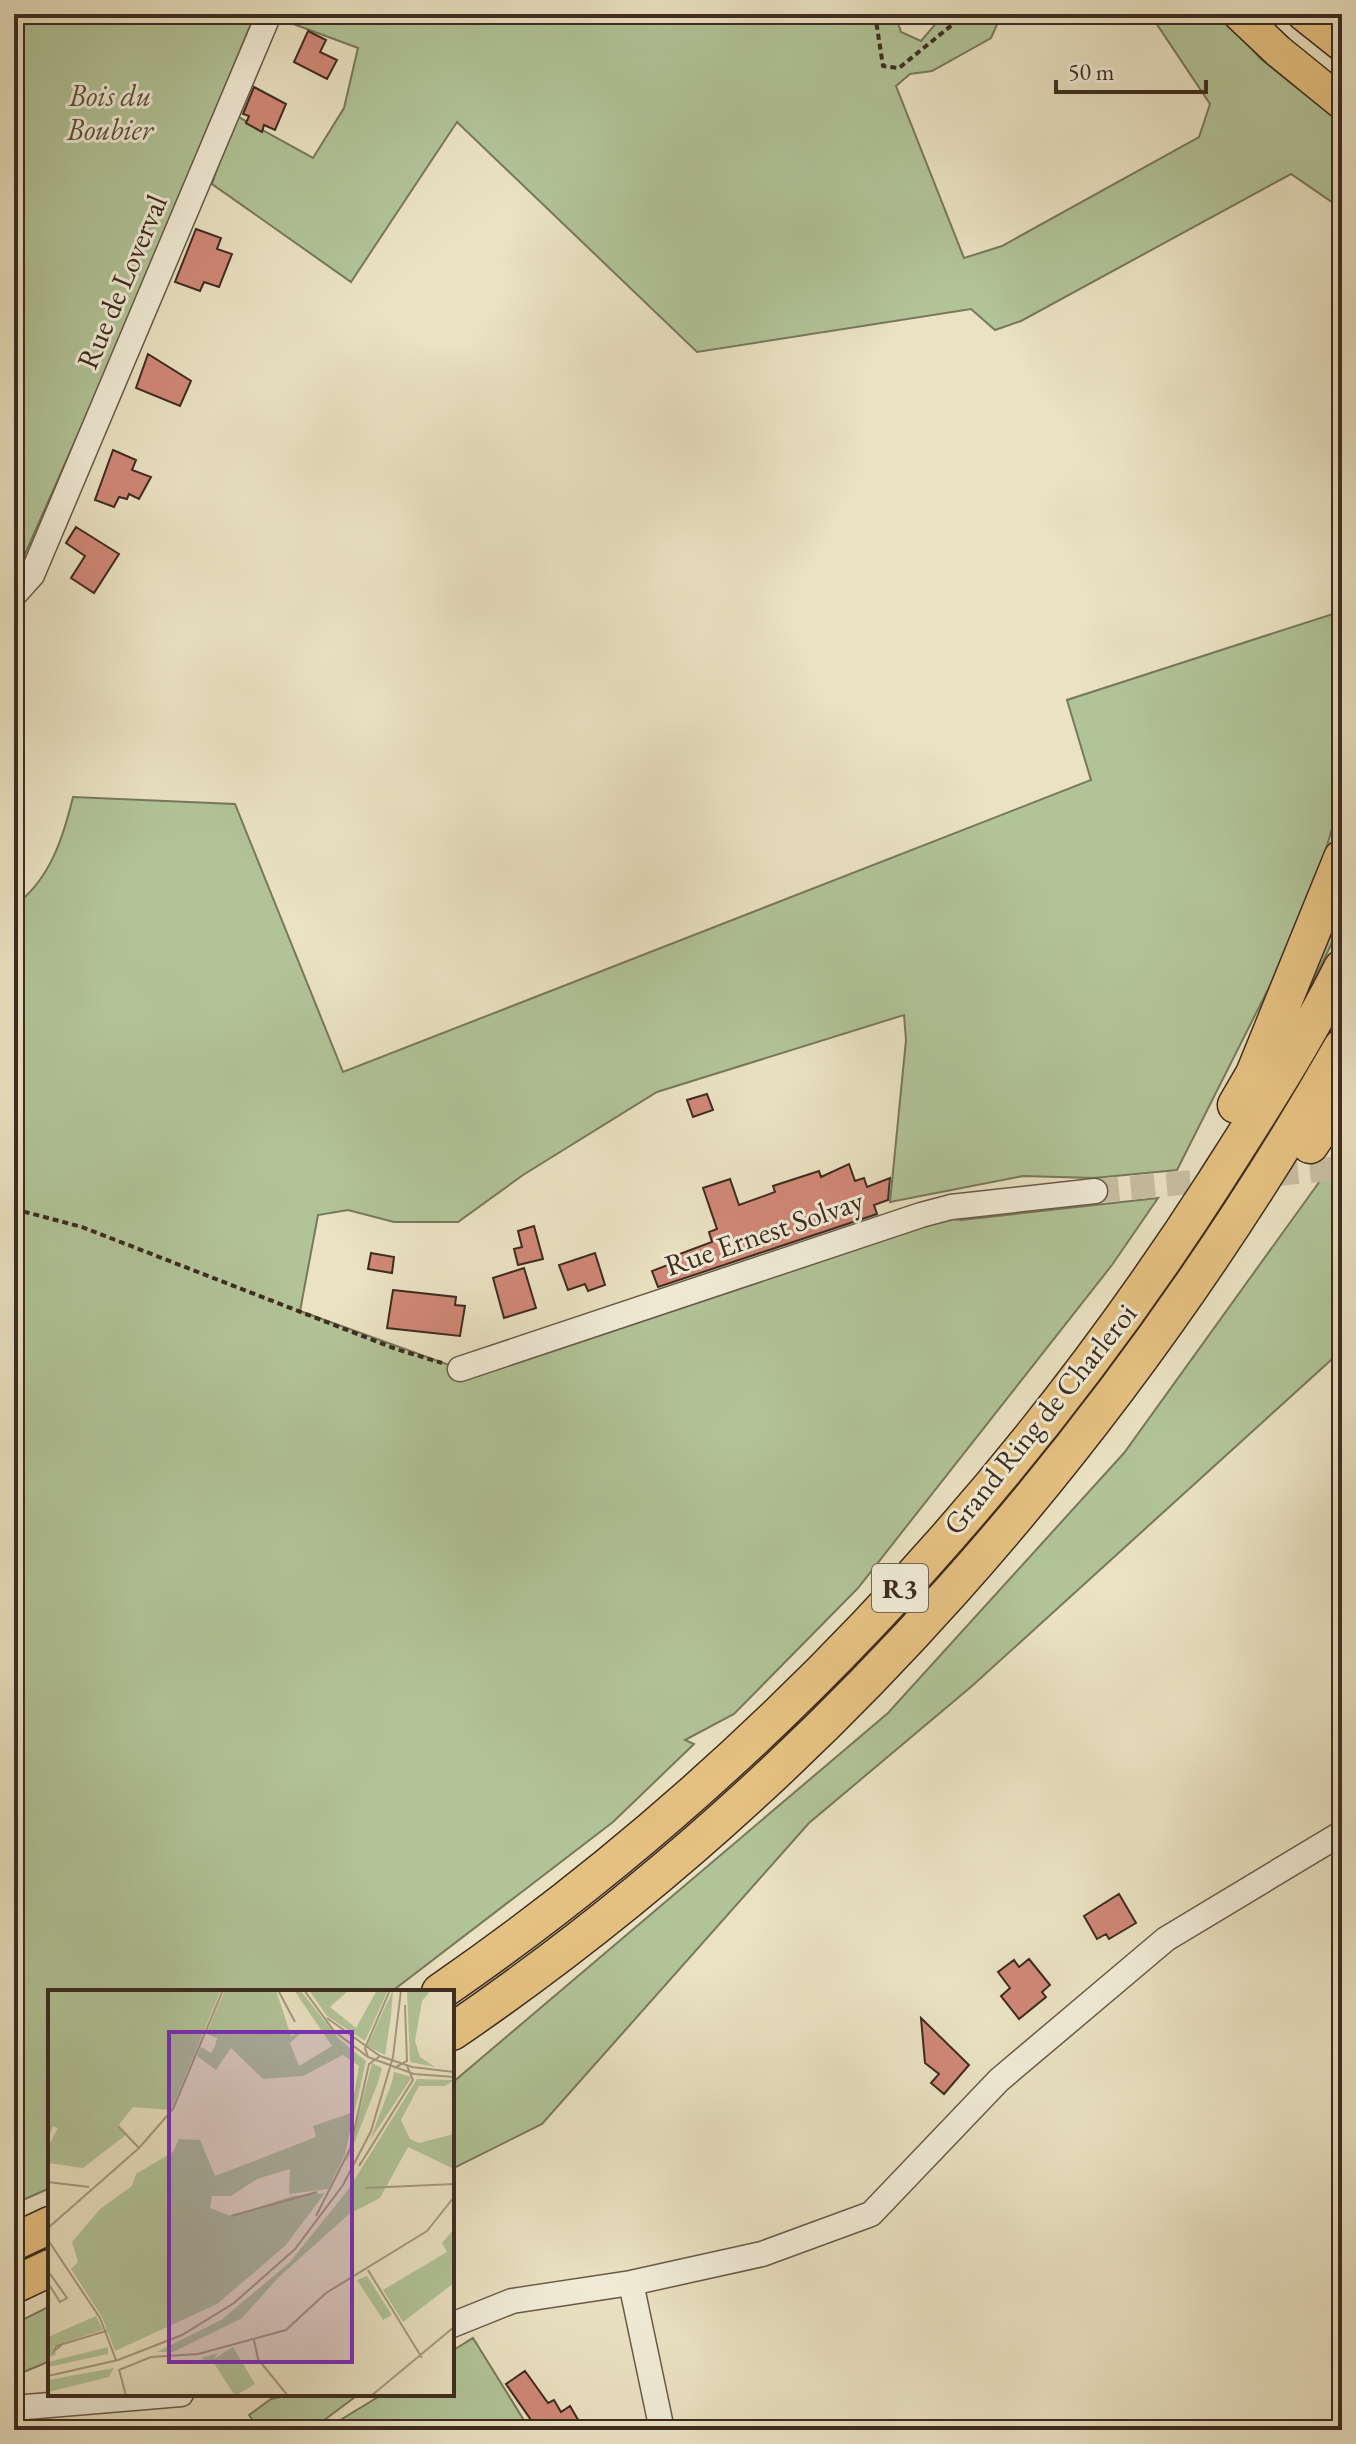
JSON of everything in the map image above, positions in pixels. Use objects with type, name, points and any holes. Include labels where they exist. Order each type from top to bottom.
[{"type":"highway","points":[[1089,1367],[1115,1298],[1181,1201],[1254,1074],[1342,858]]},
{"type":"highway","name":"Grand Ring de Charleroi","points":[[443,1990],[586,1883],[693,1792],[804,1689],[1006,1469],[1089,1367],[1161,1266],[1260,1113],[1342,968]]},
{"type":"highway","name":"Grand Ring de Charleroi","points":[[454,2031],[606,1917],[717,1825],[830,1719],[934,1611],[1037,1494],[1201,1276],[1292,1134],[1342,1047]]},
{"type":"highway","points":[[1201,1276],[1239,1251],[1342,1098]]},
{"type":"highway","points":[[14,2242],[48,2226]]},
{"type":"highway","points":[[14,2285],[48,2269]]},
{"type":"main road","points":[[1239,14],[1342,103]]},
{"type":"main road","points":[[1303,14],[1342,45]]},
{"type":"street","name":"Rue de Loverval","points":[[14,595],[32,575],[269,14]]},
{"type":"street","name":"Rue Ernest Solvay","points":[[460,1369],[921,1215],[951,1207],[1095,1191]]},
{"type":"street","points":[[454,2324],[512,2301],[631,2283],[762,2254],[871,2214],[999,2080],[1166,1939],[1342,1833]]},
{"type":"street","points":[[631,2283],[662,2430]]},
{"type":"street","points":[[14,2408],[157,2396]]},
{"type":"path","points":[[875,14],[883,66],[899,68],[963,16]]},
{"type":"path","points":[[14,1209],[82,1227],[396,1349],[460,1369]]},
{"type":"green space","name":"Bois du Boubier","points":[[14,14],[255,14],[158,253],[14,579]]},
{"type":"green space","points":[[279,14],[895,14],[901,32],[921,41],[944,14],[998,14],[999,20],[991,38],[932,71],[910,74],[896,86],[964,258],[1002,246],[1199,137],[1210,104],[1150,14],[1220,14],[1261,59],[1342,124],[1342,209],[1291,174],[1021,321],[995,330],[971,309],[697,352],[457,122],[351,282],[212,184],[235,115],[313,158],[344,108],[358,48],[277,18]]},
{"type":"green space","points":[[1342,611],[1342,795],[1308,910],[1177,1170],[1094,1178],[1023,1176],[890,1202],[906,1040],[904,1015],[657,1092],[523,1175],[458,1222],[394,1222],[348,1210],[318,1215],[300,1311],[460,1369],[921,1215],[961,1220],[1158,1198],[1112,1265],[858,1588],[734,1714],[685,1740],[694,1744],[613,1822],[394,1990],[48,1990],[48,2189],[14,2204],[14,906],[46,871],[65,828],[73,797],[235,804],[343,1072],[1091,780],[1067,700]]},
{"type":"green space","points":[[1342,901],[1342,922],[1312,984],[1308,982]]},
{"type":"green space","points":[[1342,1146],[1342,1350],[972,1686],[809,1823],[542,2124],[454,2168],[454,2081],[888,1713],[1124,1453]]},
{"type":"green space","points":[[48,2307],[48,2362],[14,2376],[14,2324]]},
{"type":"green space","points":[[473,2338],[530,2430],[324,2430],[380,2396],[454,2396],[454,2350]]},
{"type":"green space","points":[[284,2396],[356,2396],[311,2430],[260,2430],[249,2415],[271,2399]]},
{"type":"building","points":[[308,31],[326,40],[320,52],[337,60],[327,79],[294,62]]},
{"type":"building","points":[[254,87],[286,104],[275,130],[264,125],[262,132],[246,123],[249,116],[243,114]]},
{"type":"building","points":[[196,229],[221,238],[217,249],[232,254],[219,287],[204,282],[200,291],[175,282]]},
{"type":"building","points":[[148,354],[191,381],[180,406],[136,388]]},
{"type":"building","points":[[113,450],[136,460],[132,470],[151,477],[139,499],[129,494],[127,499],[119,497],[114,507],[95,500]]},
{"type":"building","points":[[76,527],[119,554],[94,593],[71,578],[85,556],[66,543]]},
{"type":"building","points":[[707,1094],[713,1110],[693,1117],[687,1100]]},
{"type":"building","points":[[849,1164],[855,1181],[864,1178],[867,1187],[890,1178],[888,1200],[874,1205],[877,1214],[658,1287],[652,1271],[668,1265],[666,1259],[712,1242],[709,1232],[717,1229],[703,1188],[730,1179],[739,1205],[775,1192],[773,1186],[819,1171],[821,1177]]},
{"type":"building","points":[[534,1226],[543,1259],[518,1265],[514,1249],[522,1247],[518,1231]]},
{"type":"building","points":[[371,1253],[394,1257],[392,1273],[368,1269]]},
{"type":"building","points":[[595,1253],[605,1285],[588,1291],[585,1284],[568,1290],[559,1265]]},
{"type":"building","points":[[524,1268],[536,1308],[504,1318],[493,1278]]},
{"type":"building","points":[[393,1290],[456,1297],[455,1305],[465,1306],[460,1336],[387,1328]]},
{"type":"building","points":[[1119,1894],[1136,1923],[1109,1939],[1106,1934],[1097,1939],[1084,1916]]},
{"type":"building","points":[[1029,1959],[1050,1985],[1042,1992],[1046,1997],[1019,2019],[1001,1996],[1010,1988],[998,1972],[1014,1960],[1019,1967]]},
{"type":"building","points":[[921,2018],[969,2065],[944,2094],[931,2083],[939,2074],[925,2063]]},
{"type":"building","points":[[525,2371],[548,2403],[554,2400],[561,2412],[570,2406],[584,2430],[538,2430],[506,2384]]},
{"type":"tunnel","points":[[1095,1191],[1342,1168]]}]
